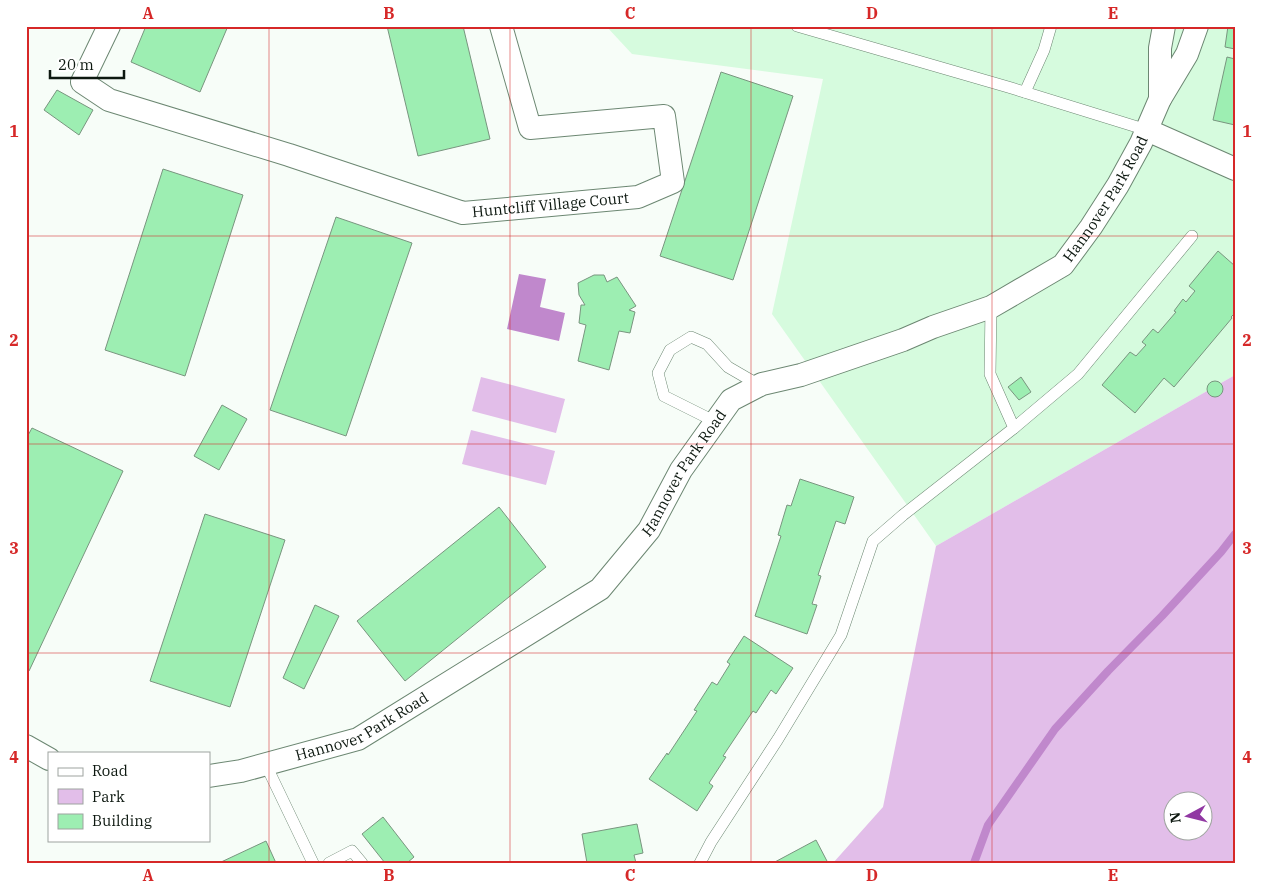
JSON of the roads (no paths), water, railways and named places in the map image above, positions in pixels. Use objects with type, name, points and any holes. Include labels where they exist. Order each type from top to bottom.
[{"type":"street","name":"Huntcliff Village Court","points":[[109,26],[82,82],[109,100],[463,213],[638,197],[672,182],[664,116],[530,128],[501,26]]},
{"type":"street","name":"Hannover Park Road","points":[[1160,99],[1160,48],[1164,26]]},
{"type":"street","name":"Hannover Park Road","points":[[210,776],[241,771],[358,738],[600,589],[649,530],[681,470],[731,400],[759,385],[801,375],[991,308],[1063,265],[1091,227],[1118,185],[1141,143],[1160,99],[1187,54],[1197,26]]},
{"type":"street","points":[[1147,130],[1235,169]]},
{"type":"street","points":[[26,746],[48,758]]},
{"type":"lane","points":[[797,26],[838,32],[1147,130]]},
{"type":"lane","points":[[1025,92],[1044,50],[1051,26]]},
{"type":"lane","points":[[700,863],[711,842],[841,635],[873,541],[1078,374],[1192,236]]},
{"type":"lane","points":[[991,308],[990,374],[1014,428]]},
{"type":"lane","points":[[716,422],[664,396],[658,373],[670,350],[691,338],[707,344],[728,367],[759,385]]},
{"type":"lane","points":[[266,764],[313,863]]},
{"type":"lane","points":[[329,863],[352,851],[362,863]]},
{"type":"waterway","points":[[974,863],[988,825],[1055,729],[1162,616],[1221,552],[1235,534]]}]
